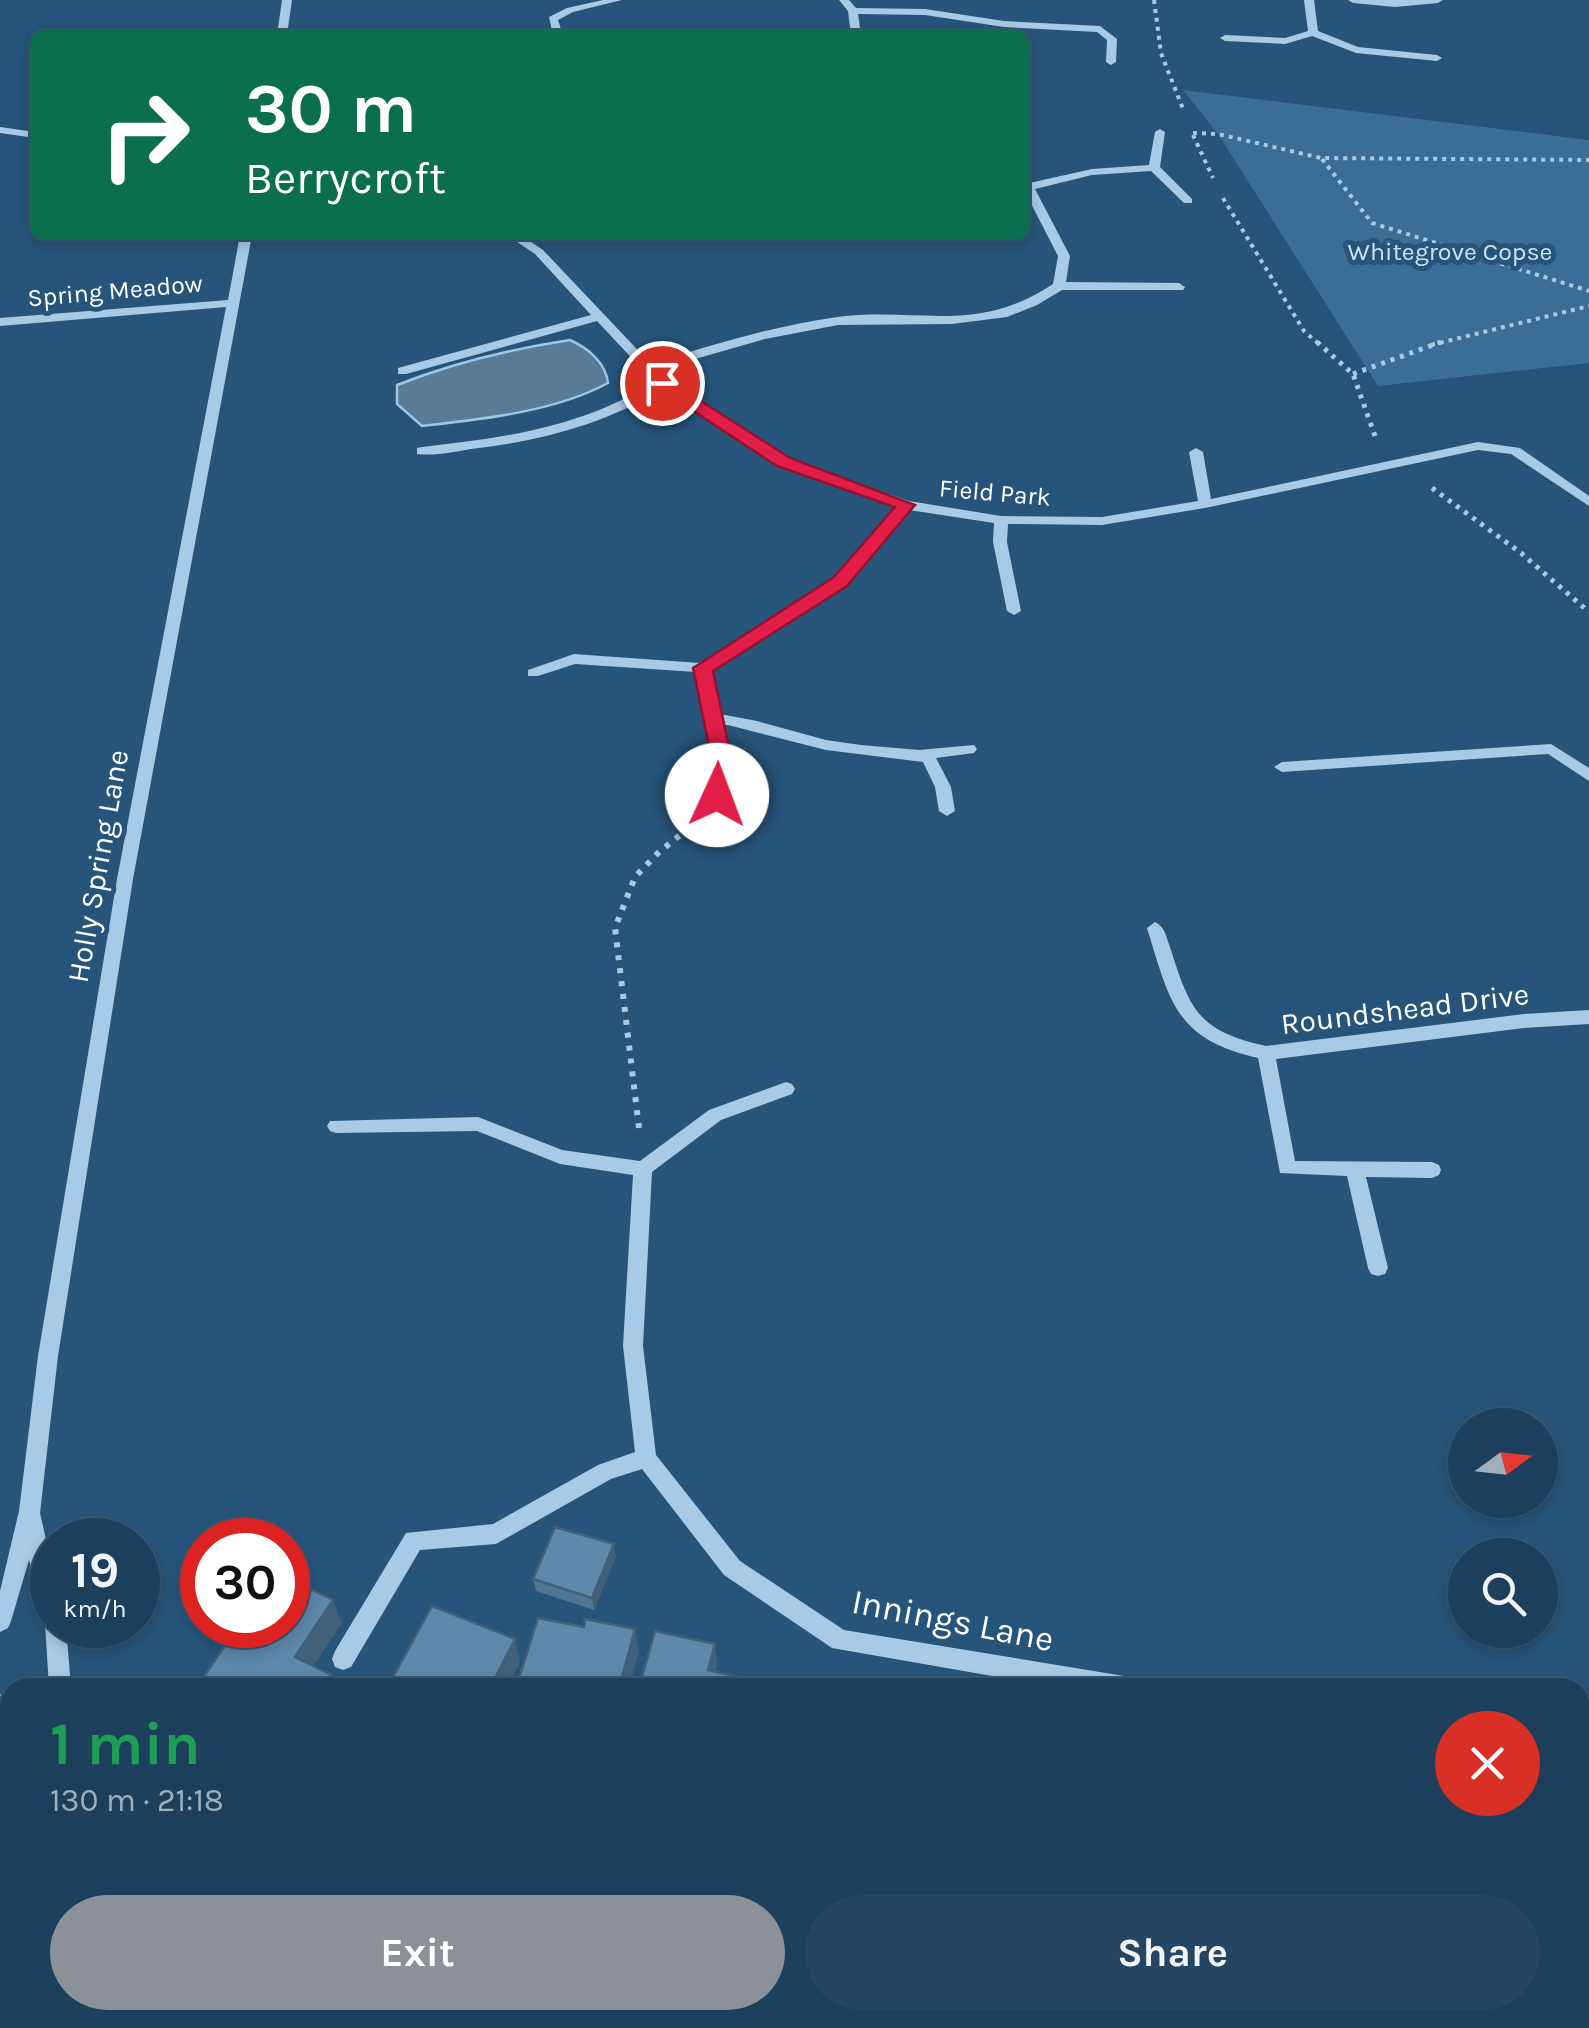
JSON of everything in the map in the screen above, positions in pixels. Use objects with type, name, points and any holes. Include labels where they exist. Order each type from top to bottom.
[{"type":"street","points":[[283,30],[287,0]]},
{"type":"street","points":[[556,30],[553,19],[592,4],[617,0]]},
{"type":"street","points":[[844,0],[853,11],[855,30]]},
{"type":"street","points":[[1308,0],[1312,33]]},
{"type":"street","points":[[1353,0],[1395,4],[1438,0]]},
{"type":"street","points":[[853,11],[925,12],[1004,24],[1100,29],[1112,39],[1111,62]]},
{"type":"street","points":[[1226,38],[1285,42],[1312,33],[1356,50],[1437,58]]},
{"type":"street","points":[[0,130],[30,134]]},
{"type":"street","points":[[1154,168],[1160,132]]},
{"type":"street","points":[[1030,187],[1092,172],[1154,168],[1188,202]]},
{"type":"street","points":[[646,370],[751,336],[844,320],[982,321],[1039,302],[1058,286],[1064,256],[1030,191]]},
{"type":"street","points":[[1030,209],[1040,210]]},
{"type":"street","name":"Holly Spring Lane","points":[[0,1621],[30,1511],[46,1374],[125,879],[245,240]]},
{"type":"street","name":"Field Park","points":[[521,240],[539,252],[662,383],[784,462],[906,505],[1001,520],[1102,522],[1478,446],[1515,451],[1589,502]]},
{"type":"street","points":[[1058,286],[1178,287]]},
{"type":"street","name":"Spring Meadow","points":[[0,322],[234,302]]},
{"type":"street","points":[[402,370],[598,316]]},
{"type":"street","points":[[422,451],[508,440],[572,423],[624,407],[662,383]]},
{"type":"street","points":[[1196,452],[1205,504]]},
{"type":"street","points":[[533,673],[574,660],[703,668],[841,582],[906,505]]},
{"type":"street","points":[[1001,520],[1000,542],[1014,611]]},
{"type":"street","points":[[703,668],[725,776],[717,795]]},
{"type":"street","points":[[714,720],[746,720],[778,734],[830,746],[920,755],[969,748]]},
{"type":"street","points":[[1282,768],[1551,749],[1589,776]]},
{"type":"street","points":[[920,755],[929,759],[948,810]]},
{"type":"street","name":"Roundshead Drive","points":[[1156,928],[1184,1014],[1228,1047],[1266,1053],[1524,1021],[1589,1017]]},
{"type":"street","points":[[1266,1053],[1288,1168],[1432,1170]]},
{"type":"street","points":[[336,1126],[478,1124],[560,1157],[644,1170],[715,1115],[786,1089]]},
{"type":"street","points":[[1355,1169],[1378,1268]]},
{"type":"street","points":[[343,1659],[414,1540],[496,1534],[605,1472],[646,1458],[634,1346],[644,1170]]},
{"type":"street","name":"Innings Lane","points":[[646,1458],[732,1568],[840,1640],[1070,1678]]},
{"type":"street","name":"Holly Spring Lane","points":[[30,1511],[31,1518]]},
{"type":"street","points":[[57,1648],[59,1678]]},
{"type":"path","points":[[1154,0],[1161,53],[1186,117]]},
{"type":"path","points":[[1214,179],[1192,132],[1218,134],[1321,158],[1589,160]]},
{"type":"path","points":[[1321,158],[1372,224],[1589,291]]},
{"type":"path","points":[[1221,194],[1304,331],[1353,374],[1372,433]]},
{"type":"path","points":[[1353,374],[1422,347],[1589,306]]},
{"type":"path","points":[[1435,491],[1521,552],[1589,612]]},
{"type":"path","points":[[644,1170],[615,928],[619,902],[627,884],[702,816],[717,795]]},
{"type":"green space","name":"Whitegrove Copse","points":[[1183,90],[1589,140],[1589,363],[1378,386],[1218,134]]},
{"type":"shaded area","points":[[570,340],[595,357],[608,383],[542,408],[422,426],[397,404],[397,385],[418,377],[482,358]]},
{"type":"building","points":[[555,1527],[614,1544],[592,1598],[533,1579]]},
{"type":"building","points":[[310,1589],[333,1600],[310,1634]]},
{"type":"building","points":[[432,1606],[515,1639],[495,1678],[392,1678]]},
{"type":"building","points":[[538,1618],[584,1627],[585,1619],[635,1629],[622,1678],[519,1678]]},
{"type":"building","points":[[655,1631],[715,1644],[708,1670],[745,1678],[642,1678]]},
{"type":"building","points":[[223,1648],[301,1648],[295,1657],[338,1678],[203,1678]]},
{"type":"route","points":[[662,383],[784,462],[906,505],[841,582],[703,668],[725,776],[717,795]]}]
